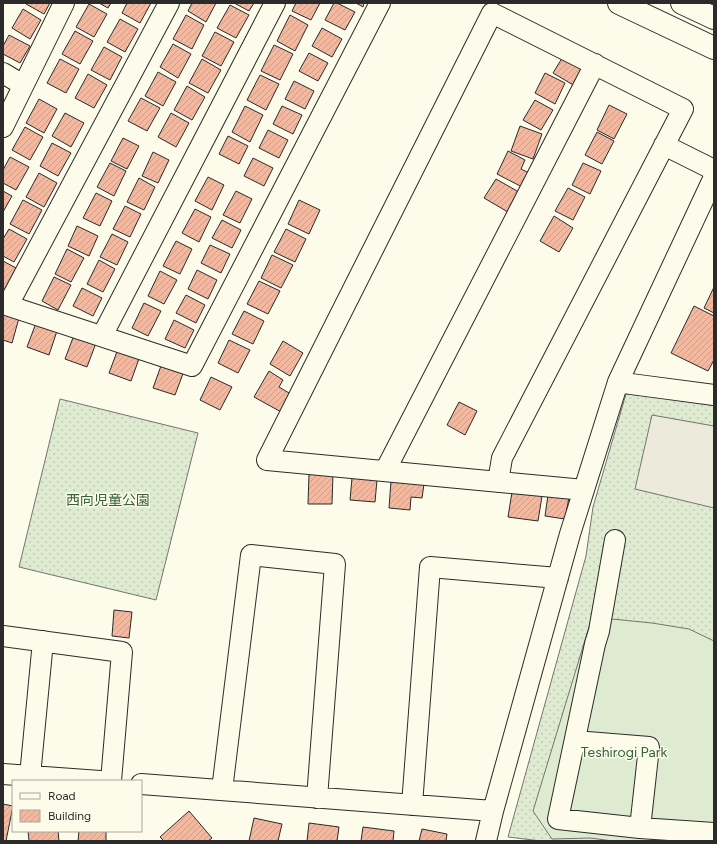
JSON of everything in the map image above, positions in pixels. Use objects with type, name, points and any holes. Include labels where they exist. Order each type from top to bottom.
[{"type":"highway","points":[[619,3],[714,48]]},
{"type":"highway","points":[[682,3],[714,18]]},
{"type":"street","points":[[3,127],[64,3]]},
{"type":"street","points":[[169,3],[5,304],[192,366],[380,3]]},
{"type":"street","points":[[102,336],[275,3]]},
{"type":"street","points":[[498,482],[502,458],[683,109],[492,13],[267,460],[385,471],[498,482],[584,490]]},
{"type":"street","points":[[385,471],[594,64]]},
{"type":"street","points":[[3,73],[23,85]]},
{"type":"street","points":[[664,145],[714,170]]},
{"type":"street","points":[[486,841],[570,534],[618,382],[714,177]]},
{"type":"street","points":[[618,382],[714,395]]},
{"type":"street","points":[[615,540],[599,631],[558,819],[640,828],[714,833]]},
{"type":"street","points":[[222,790],[251,555],[335,564],[317,798]]},
{"type":"street","points":[[412,805],[430,567],[558,578]]},
{"type":"street","points":[[3,636],[122,652],[111,780]]},
{"type":"street","points":[[30,776],[42,641]]},
{"type":"street","points":[[575,742],[649,747],[640,828]]},
{"type":"street","points":[[3,774],[86,780]]},
{"type":"street","points":[[142,784],[493,811]]},
{"type":"green space","name":"Teshirogi Park","points":[[626,394],[714,403],[714,841],[541,841],[508,837],[586,556],[593,507]]},
{"type":"green space","name":"西向児童公園","points":[[60,399],[198,433],[156,600],[19,567]]},
{"type":"green space","points":[[592,617],[652,623],[689,629],[714,641],[714,841],[613,841],[590,838],[552,839],[533,811]]},
{"type":"shaded area","points":[[652,415],[714,426],[714,508],[635,489]]},
{"type":"building","points":[[50,3],[44,14],[26,4]]},
{"type":"building","points":[[99,3],[111,3],[108,8]]},
{"type":"building","points":[[127,3],[151,3],[140,23],[122,13]]},
{"type":"building","points":[[192,3],[216,3],[206,22],[188,11]]},
{"type":"building","points":[[234,3],[254,3],[249,11]]},
{"type":"building","points":[[296,3],[320,3],[311,20],[292,11]]},
{"type":"building","points":[[334,3],[355,12],[345,30],[325,20]]},
{"type":"building","points":[[356,3],[364,3],[363,7]]},
{"type":"building","points":[[89,4],[107,14],[94,37],[76,27]]},
{"type":"building","points":[[230,5],[249,15],[236,38],[217,28]]},
{"type":"building","points":[[23,9],[41,20],[30,39],[12,28]]},
{"type":"building","points":[[186,15],[204,25],[192,49],[173,39]]},
{"type":"building","points":[[290,15],[308,25],[295,51],[277,41]]},
{"type":"building","points":[[120,19],[138,29],[125,52],[107,42]]},
{"type":"building","points":[[322,28],[342,39],[332,57],[312,46]]},
{"type":"building","points":[[75,31],[93,41],[80,64],[62,54]]},
{"type":"building","points":[[215,32],[234,42],[221,66],[202,56]]},
{"type":"building","points":[[9,35],[30,46],[20,63],[3,54],[3,46]]},
{"type":"building","points":[[173,44],[191,54],[178,78],[160,67]]},
{"type":"building","points":[[274,45],[293,54],[280,80],[261,71]]},
{"type":"building","points":[[104,47],[122,57],[110,80],[91,70]]},
{"type":"building","points":[[309,53],[328,63],[318,81],[299,71]]},
{"type":"building","points":[[564,55],[586,68],[575,86],[553,73]]},
{"type":"building","points":[[60,59],[79,69],[66,93],[47,83]]},
{"type":"building","points":[[202,59],[221,70],[208,93],[189,83]]},
{"type":"building","points":[[158,72],[176,82],[163,106],[145,96]]},
{"type":"building","points":[[545,73],[565,83],[555,104],[535,93]]},
{"type":"building","points":[[88,74],[107,85],[94,108],[75,98]]},
{"type":"building","points":[[260,75],[279,84],[266,110],[247,100]]},
{"type":"building","points":[[294,81],[314,91],[305,109],[285,99]]},
{"type":"building","points":[[187,86],[205,97],[192,120],[174,110]]},
{"type":"building","points":[[141,98],[160,108],[147,131],[128,121]]},
{"type":"building","points":[[39,99],[57,109],[44,133],[26,123]]},
{"type":"building","points":[[535,100],[553,110],[541,130],[523,120]]},
{"type":"building","points":[[609,105],[627,114],[614,139],[597,130]]},
{"type":"building","points":[[245,106],[263,115],[250,142],[232,132]]},
{"type":"building","points":[[282,106],[302,115],[293,134],[273,124]]},
{"type":"building","points":[[65,113],[84,123],[71,147],[52,136]]},
{"type":"building","points":[[171,113],[189,123],[176,147],[158,137]]},
{"type":"building","points":[[520,126],[542,134],[533,159],[511,151]]},
{"type":"building","points":[[25,127],[43,137],[30,160],[12,150]]},
{"type":"building","points":[[268,130],[288,140],[279,158],[259,148]]},
{"type":"building","points":[[597,132],[614,141],[602,164],[585,155]]},
{"type":"building","points":[[228,136],[248,146],[239,164],[219,154]]},
{"type":"building","points":[[123,138],[139,146],[127,169],[111,161]]},
{"type":"building","points":[[52,143],[71,153],[58,176],[40,166]]},
{"type":"building","points":[[508,151],[525,160],[521,169],[533,175],[526,189],[497,174]]},
{"type":"building","points":[[153,152],[169,160],[158,183],[142,176]]},
{"type":"building","points":[[10,157],[29,167],[16,190],[3,183],[3,170]]},
{"type":"building","points":[[253,158],[273,168],[264,186],[244,176]]},
{"type":"building","points":[[110,163],[126,171],[114,196],[97,187]]},
{"type":"building","points":[[583,163],[601,171],[590,194],[572,185]]},
{"type":"building","points":[[39,173],[57,183],[44,207],[26,197]]},
{"type":"building","points":[[208,177],[224,185],[212,210],[195,201]]},
{"type":"building","points":[[139,178],[155,187],[144,210],[127,202]]},
{"type":"building","points":[[496,179],[524,195],[513,215],[484,198]]},
{"type":"building","points":[[568,188],[585,197],[573,220],[555,211]]},
{"type":"building","points":[[3,191],[12,196],[3,212]]},
{"type":"building","points":[[236,191],[252,199],[240,223],[223,215]]},
{"type":"building","points":[[96,193],[112,201],[100,226],[83,218]]},
{"type":"building","points":[[23,200],[42,210],[29,234],[10,224]]},
{"type":"building","points":[[299,200],[320,210],[309,234],[288,224]]},
{"type":"building","points":[[125,206],[141,214],[130,237],[113,229]]},
{"type":"building","points":[[195,209],[211,217],[199,242],[182,233]]},
{"type":"building","points":[[554,216],[573,228],[559,252],[540,241]]},
{"type":"building","points":[[222,220],[241,230],[232,248],[212,238]]},
{"type":"building","points":[[77,226],[98,236],[89,256],[68,246]]},
{"type":"building","points":[[9,229],[27,239],[14,262],[3,256],[3,239]]},
{"type":"building","points":[[286,229],[306,239],[295,262],[274,252]]},
{"type":"building","points":[[112,234],[128,242],[117,265],[100,257]]},
{"type":"building","points":[[176,241],[192,249],[180,274],[163,266]]},
{"type":"building","points":[[210,245],[230,254],[221,273],[201,263]]},
{"type":"building","points":[[67,249],[84,258],[71,282],[55,274]]},
{"type":"building","points":[[272,255],[293,265],[281,288],[261,278]]},
{"type":"building","points":[[99,260],[115,269],[103,292],[87,284]]},
{"type":"building","points":[[3,261],[18,269],[5,292],[3,291]]},
{"type":"building","points":[[197,270],[217,280],[208,299],[188,289]]},
{"type":"building","points":[[160,271],[177,280],[164,304],[148,296]]},
{"type":"building","points":[[54,277],[71,285],[58,310],[42,301]]},
{"type":"building","points":[[259,281],[280,291],[268,314],[247,304]]},
{"type":"building","points":[[714,287],[714,313],[704,308]]},
{"type":"building","points":[[82,288],[102,298],[93,316],[73,306]]},
{"type":"building","points":[[186,295],[205,305],[196,323],[176,313]]},
{"type":"building","points":[[144,303],[161,311],[148,336],[132,328]]},
{"type":"building","points":[[694,306],[714,316],[714,360],[708,371],[671,353]]},
{"type":"building","points":[[244,311],[264,321],[253,344],[232,334]]},
{"type":"building","points":[[3,313],[19,318],[12,343],[3,340]]},
{"type":"building","points":[[174,320],[194,330],[185,348],[165,339]]},
{"type":"building","points":[[36,323],[57,331],[49,355],[27,347]]},
{"type":"building","points":[[74,335],[96,343],[87,367],[65,359]]},
{"type":"building","points":[[229,340],[250,350],[238,373],[218,363]]},
{"type":"building","points":[[283,341],[303,353],[290,376],[270,364]]},
{"type":"building","points":[[118,349],[140,356],[131,381],[109,373]]},
{"type":"building","points":[[162,363],[184,371],[175,395],[153,388]]},
{"type":"building","points":[[269,371],[283,380],[279,387],[294,396],[283,413],[254,397]]},
{"type":"building","points":[[211,377],[232,387],[220,410],[200,400]]},
{"type":"building","points":[[459,402],[477,411],[465,435],[447,425]]},
{"type":"building","points":[[309,474],[333,474],[332,504],[308,504]]},
{"type":"building","points":[[352,478],[377,480],[375,502],[350,500]]},
{"type":"building","points":[[391,481],[424,484],[422,498],[411,497],[410,510],[389,508]]},
{"type":"building","points":[[513,486],[543,490],[538,521],[508,517]]},
{"type":"building","points":[[549,488],[570,492],[565,519],[545,516]]},
{"type":"building","points":[[114,610],[132,612],[129,638],[112,636]]},
{"type":"building","points":[[3,804],[12,806],[12,811],[6,841],[3,841]]},
{"type":"building","points":[[189,811],[212,838],[208,841],[164,841],[160,837]]},
{"type":"building","points":[[254,818],[282,824],[278,841],[249,841]]},
{"type":"building","points":[[309,823],[339,827],[337,841],[307,841]]},
{"type":"building","points":[[363,827],[394,831],[393,841],[361,841]]},
{"type":"building","points":[[422,829],[447,834],[446,841],[419,841]]},
{"type":"building","points":[[28,832],[58,832],[59,841],[29,841]]},
{"type":"building","points":[[79,832],[106,832],[106,841],[78,841]]}]
